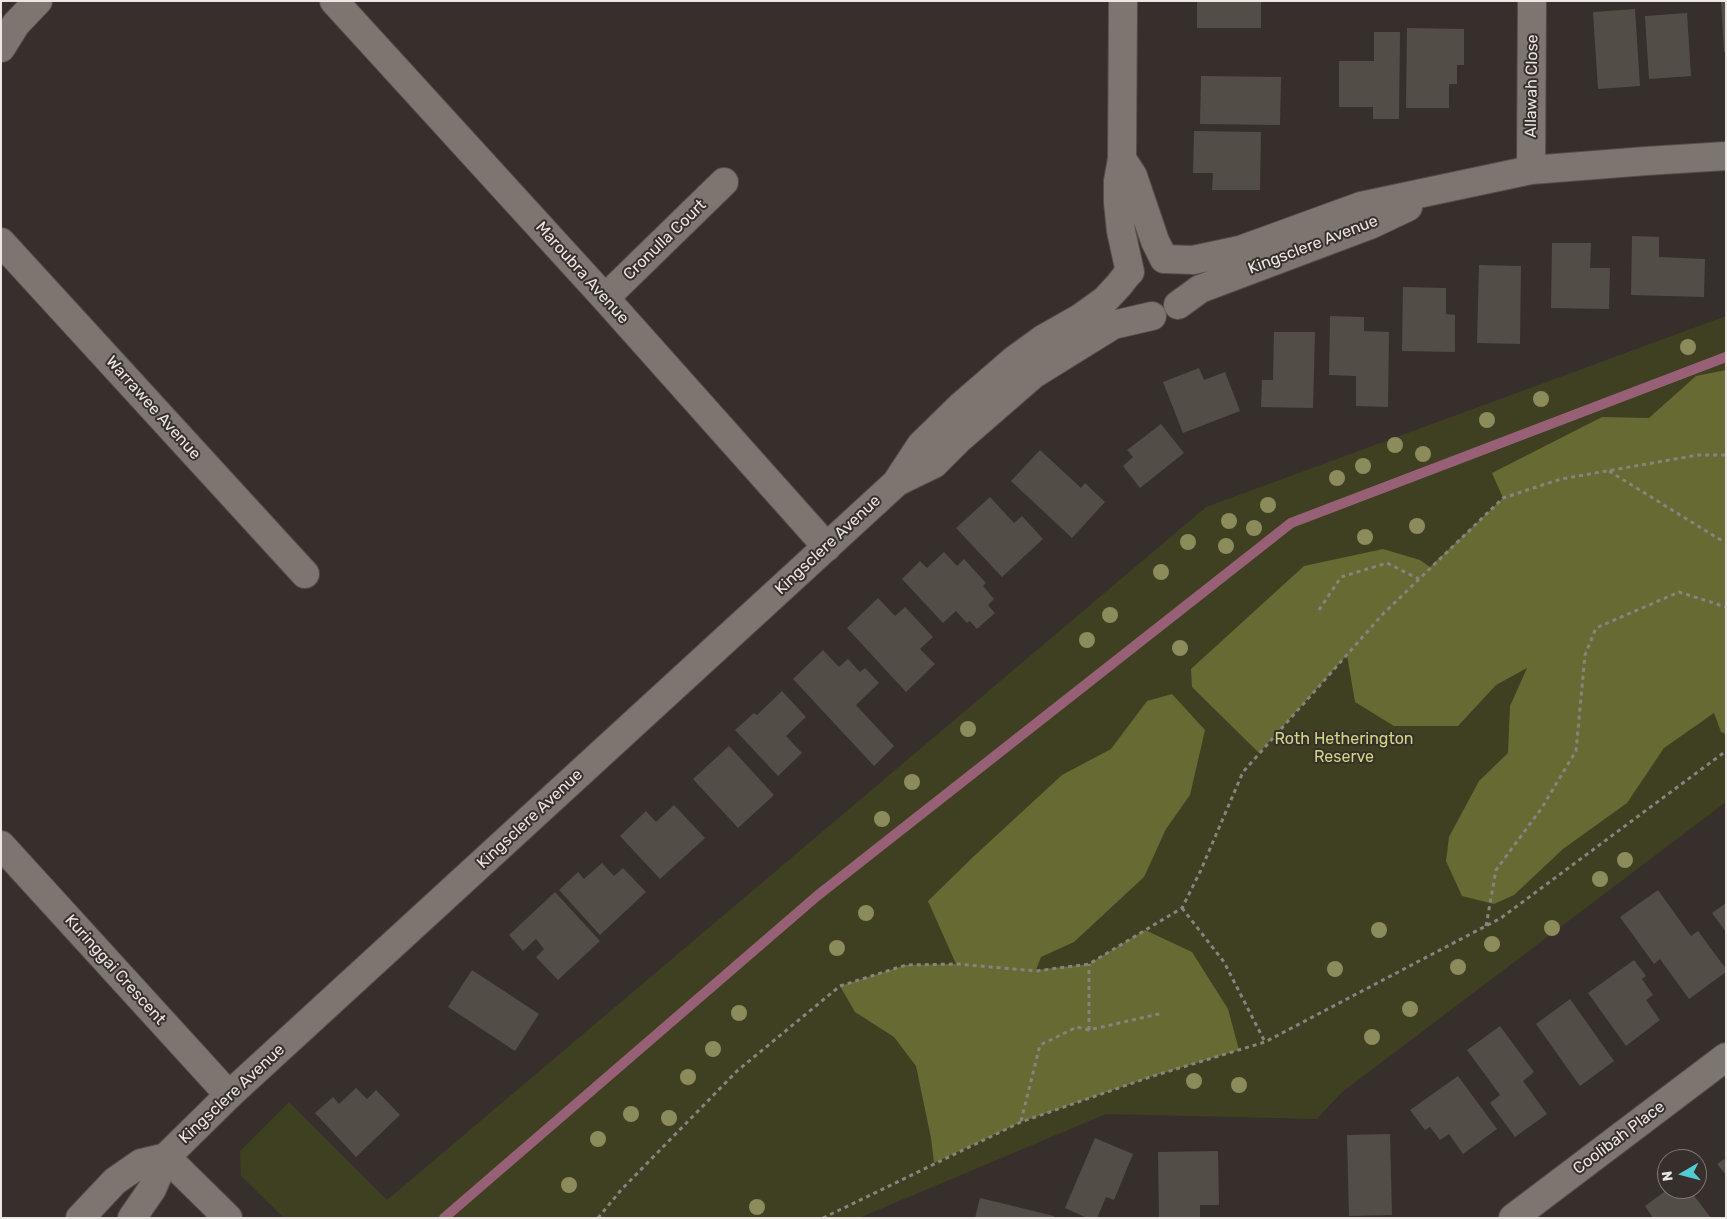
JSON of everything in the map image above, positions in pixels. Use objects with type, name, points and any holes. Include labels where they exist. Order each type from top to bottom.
[{"type":"main road","points":[[1,48],[16,24],[38,1]]},
{"type":"main road","name":"Maroubra Avenue","points":[[334,1],[605,298],[827,547]]},
{"type":"main road","points":[[1123,1],[1122,159],[1118,181],[1118,202],[1129,272]]},
{"type":"main road","name":"Allawah Close","points":[[1531,170],[1532,1]]},
{"type":"main road","name":"Kingsclere Avenue","points":[[1165,259],[1193,260],[1240,250],[1361,206],[1531,170],[1646,160],[1726,156]]},
{"type":"main road","points":[[1122,159],[1133,176],[1155,240],[1165,259]]},
{"type":"main road","name":"Cronulla Court","points":[[605,298],[724,182]]},
{"type":"main road","name":"Kingsclere Avenue","points":[[1178,305],[1200,289],[1370,225],[1450,187]]},
{"type":"main road","name":"Warrawee Avenue","points":[[1,242],[305,574]]},
{"type":"main road","points":[[1154,257],[1165,259],[1173,264],[1179,270],[1183,279],[1184,288],[1178,305],[1162,315],[1152,316],[1143,314],[1129,301],[1125,292],[1129,272],[1144,259],[1154,257]]},
{"type":"main road","name":"Kingsclere Avenue","points":[[132,1218],[152,1188],[166,1157],[229,1095],[896,483],[921,445],[962,405],[1014,360],[1043,339],[1080,318],[1105,300],[1129,272]]},
{"type":"main road","name":"Kingsclere Avenue","points":[[896,483],[934,464],[958,440],[1034,374],[1113,325],[1152,316]]},
{"type":"main road","name":"Kuringgai Crescent","points":[[1,845],[229,1095]]},
{"type":"main road","name":"Coolibah Place","points":[[1513,1218],[1726,1057]]},
{"type":"main road","points":[[166,1157],[228,1218]]},
{"type":"main road","name":"Kingsclere Avenue","points":[[80,1218],[115,1181],[141,1164],[166,1157]]},
{"type":"path","points":[[598,1218],[621,1190],[737,1071],[840,986],[906,965],[957,964],[1036,971],[1089,964],[1182,908],[1200,872],[1242,772],[1383,614],[1503,498],[1561,479],[1698,455],[1726,455]]},
{"type":"path","points":[[1608,470],[1719,539],[1726,541]]},
{"type":"path","points":[[1319,610],[1341,577],[1387,562],[1419,579]]},
{"type":"path","points":[[1486,926],[1496,870],[1541,809],[1576,752],[1585,655],[1596,628],[1679,592],[1726,607]]},
{"type":"path","points":[[823,1218],[1021,1122],[1150,1077],[1266,1042],[1501,918],[1726,751]]},
{"type":"path","points":[[1182,908],[1224,962],[1266,1042]]},
{"type":"path","points":[[1089,964],[1089,1030]]},
{"type":"path","points":[[1021,1122],[1040,1045],[1077,1027],[1089,1030],[1163,1013]]},
{"type":"green space","name":"Roth Hetherington Reserve","points":[[1726,316],[1726,802],[1341,1093],[1317,1119],[1106,1114],[859,1218],[284,1218],[241,1176],[240,1151],[289,1102],[387,1200],[1206,507]]},
{"type":"green space","points":[[1726,370],[1726,734],[1721,732],[1714,713],[1664,748],[1627,803],[1563,849],[1514,895],[1494,904],[1462,896],[1446,861],[1449,837],[1479,781],[1508,753],[1510,706],[1527,668],[1496,685],[1458,726],[1394,726],[1355,702],[1347,655],[1259,753],[1192,687],[1191,669],[1304,566],[1383,549],[1420,560],[1430,567],[1503,498],[1492,473],[1602,417],[1649,418],[1696,376]]},
{"type":"green space","points":[[1172,694],[1205,730],[1190,795],[1166,829],[1144,877],[1074,942],[1041,957],[1036,970],[1089,964],[1145,930],[1192,952],[1228,1009],[1239,1050],[1150,1077],[1021,1122],[934,1163],[931,1138],[916,1066],[894,1037],[855,1012],[840,986],[906,965],[956,964],[928,901],[1062,775],[1111,749],[1147,701]]},
{"type":"building","points":[[1197,1],[1261,1],[1261,28],[1197,28]]},
{"type":"building","points":[[1721,1],[1726,1],[1726,52],[1724,52]]},
{"type":"building","points":[[1635,9],[1640,86],[1598,89],[1593,12]]},
{"type":"building","points":[[1687,13],[1691,76],[1649,79],[1645,16]]},
{"type":"building","points":[[1407,28],[1464,29],[1464,65],[1457,65],[1457,84],[1449,84],[1449,108],[1406,108]]},
{"type":"building","points":[[1374,32],[1400,32],[1399,119],[1373,119],[1373,107],[1339,107],[1339,61],[1374,61]]},
{"type":"building","points":[[1201,76],[1281,77],[1280,125],[1200,124]]},
{"type":"building","points":[[1194,131],[1261,132],[1260,190],[1212,190],[1213,173],[1193,173]]},
{"type":"building","points":[[1632,236],[1659,237],[1659,257],[1705,259],[1704,297],[1631,295]]},
{"type":"building","points":[[1552,243],[1591,243],[1590,268],[1610,268],[1609,309],[1551,308]]},
{"type":"building","points":[[1479,265],[1521,266],[1520,344],[1477,343]]},
{"type":"building","points":[[1403,287],[1446,288],[1446,314],[1455,315],[1455,352],[1402,351]]},
{"type":"building","points":[[1330,316],[1364,317],[1364,331],[1389,332],[1388,407],[1356,406],[1356,376],[1329,375]]},
{"type":"building","points":[[1274,332],[1315,332],[1313,408],[1261,407],[1262,380],[1273,380]]},
{"type":"building","points":[[1199,368],[1204,380],[1225,372],[1240,411],[1183,433],[1163,382]]},
{"type":"building","points":[[1161,424],[1184,453],[1140,488],[1123,466],[1133,457],[1127,450]]},
{"type":"building","points":[[1040,450],[1081,488],[1085,483],[1105,502],[1072,538],[1011,481]]},
{"type":"building","points":[[990,497],[1014,523],[1022,516],[1043,539],[1002,577],[956,528]]},
{"type":"building","points":[[944,552],[957,566],[964,559],[986,583],[983,586],[994,599],[988,605],[995,613],[977,629],[970,621],[967,623],[956,611],[943,623],[902,579],[920,561],[927,568]]},
{"type":"building","points":[[878,598],[895,616],[905,607],[933,637],[920,649],[935,664],[906,692],[847,628]]},
{"type":"building","points":[[823,650],[839,667],[848,659],[860,672],[865,668],[879,683],[856,705],[894,746],[874,766],[793,679]]},
{"type":"building","points":[[782,691],[806,717],[786,736],[802,753],[778,776],[735,730],[754,713],[757,715]]},
{"type":"building","points":[[729,746],[774,795],[738,828],[693,779]]},
{"type":"building","points":[[674,805],[705,838],[660,879],[620,836],[646,811],[656,822]]},
{"type":"building","points":[[602,863],[614,876],[623,868],[646,892],[600,935],[559,890],[578,872],[584,879]]},
{"type":"building","points":[[1658,890],[1691,936],[1698,931],[1726,969],[1726,972],[1689,999],[1660,959],[1654,964],[1620,917]]},
{"type":"building","points":[[555,892],[600,941],[558,980],[536,957],[544,949],[536,939],[523,951],[509,935]]},
{"type":"building","points":[[1726,903],[1726,932],[1712,913]]},
{"type":"building","points":[[1634,960],[1646,976],[1642,979],[1653,995],[1646,1000],[1660,1020],[1626,1046],[1588,993]]},
{"type":"building","points":[[472,970],[539,1014],[515,1051],[448,1007]]},
{"type":"building","points":[[1570,999],[1614,1061],[1580,1086],[1536,1024]]},
{"type":"building","points":[[1500,1026],[1534,1072],[1523,1081],[1547,1114],[1515,1137],[1490,1103],[1500,1095],[1467,1050]]},
{"type":"building","points":[[1458,1076],[1497,1129],[1463,1154],[1449,1134],[1440,1140],[1430,1127],[1425,1130],[1410,1110]]},
{"type":"building","points":[[356,1088],[367,1099],[376,1090],[400,1115],[356,1157],[315,1113],[333,1097],[339,1104]]},
{"type":"building","points":[[1390,1134],[1392,1215],[1349,1216],[1347,1135]]},
{"type":"building","points":[[1095,1138],[1133,1154],[1114,1200],[1106,1197],[1097,1218],[1087,1218],[1065,1208]]},
{"type":"building","points":[[1218,1151],[1219,1205],[1200,1205],[1200,1218],[1159,1218],[1158,1152]]},
{"type":"building","points":[[1726,1158],[1726,1175],[1717,1164]]},
{"type":"building","points":[[1657,1197],[1657,1199],[1697,1199],[1711,1218],[1653,1218],[1645,1206]]},
{"type":"building","points":[[980,1198],[1054,1216],[1054,1218],[975,1218]]},
{"type":"waterway","points":[[444,1218],[817,896],[1291,523],[1726,357]]}]
